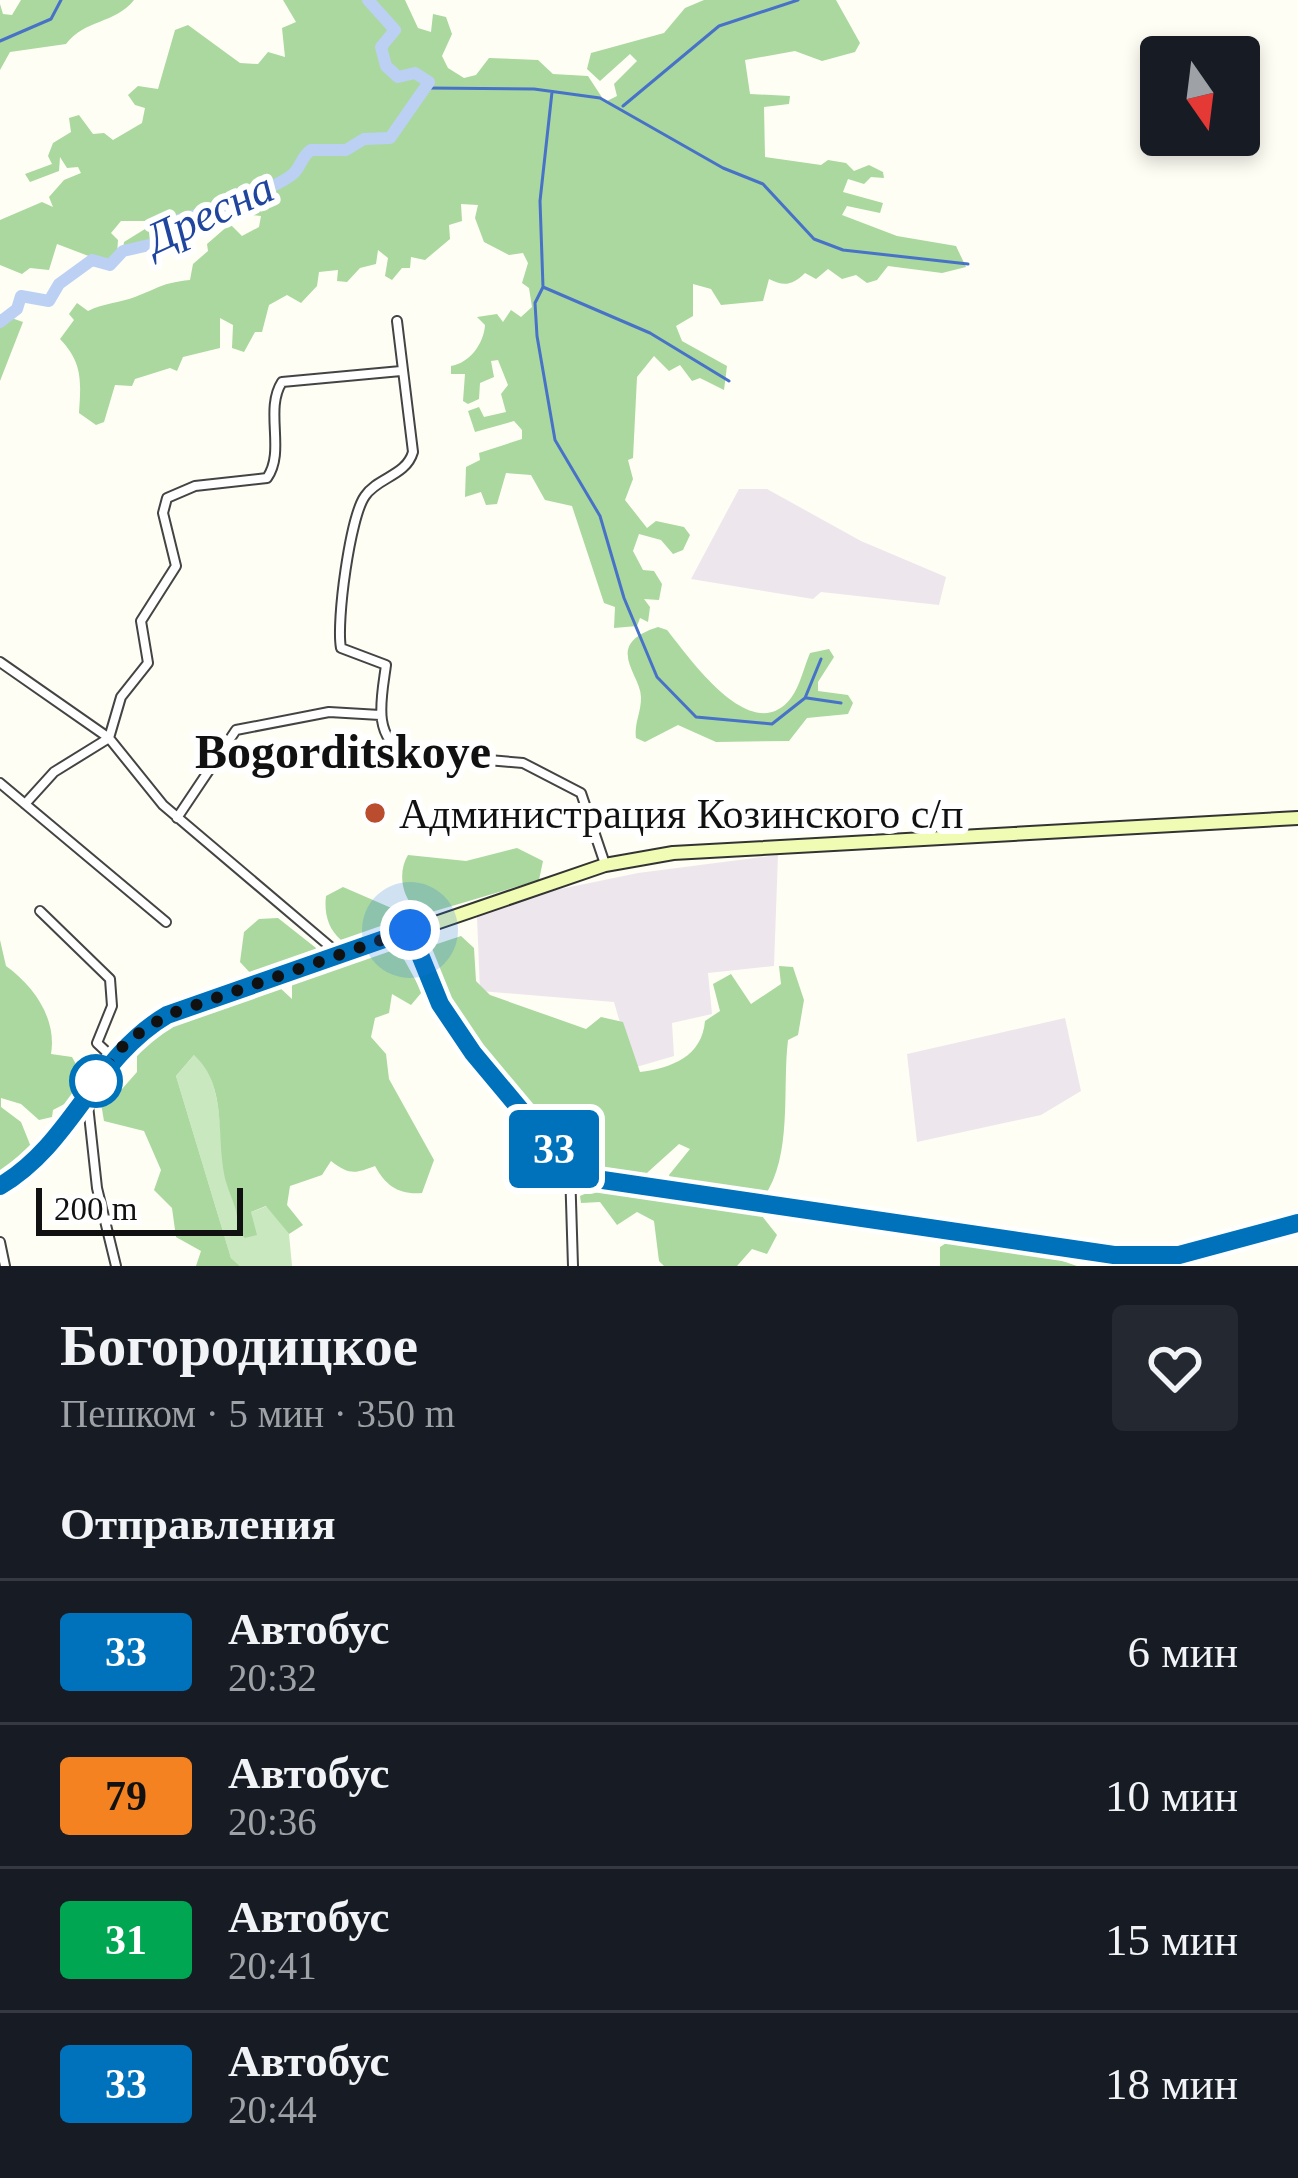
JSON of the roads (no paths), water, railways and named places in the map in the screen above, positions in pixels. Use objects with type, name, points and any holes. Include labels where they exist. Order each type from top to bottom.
[{"type":"street","points":[[397,321],[413,452],[410,465],[365,496],[354,525],[340,648],[386,664],[380,716],[388,740],[406,753],[524,763],[580,793],[605,865]]},
{"type":"street","points":[[26,804],[54,772],[109,738],[121,697],[148,663],[141,621],[176,566],[164,513],[167,499],[195,486],[267,478],[274,467],[275,400],[283,382],[401,371]]},
{"type":"street","points":[[0,662],[109,738],[142,785],[177,818],[340,955]]},
{"type":"street","points":[[177,818],[236,730],[329,712],[380,716]]},
{"type":"street","points":[[0,783],[166,922]]},
{"type":"street","points":[[0,1186],[42,1157],[112,1058],[167,1015],[605,865],[674,853],[1298,818]]},
{"type":"street","points":[[40,911],[110,979],[112,1006],[97,1043],[112,1058]]},
{"type":"street","points":[[410,930],[440,1004],[570,1169],[596,1179],[1178,1261],[1298,1222]]},
{"type":"street","points":[[86,1096],[97,1188],[116,1266]]},
{"type":"street","points":[[570,1169],[573,1266]]},
{"type":"street","points":[[0,1242],[5,1266]]},
{"type":"waterway","points":[[0,41],[51,19],[61,0]]},
{"type":"waterway","name":"Дресна","points":[[0,322],[17,309],[21,296],[49,301],[59,284],[92,260],[110,265],[123,251],[158,243],[173,221],[237,201],[285,179],[311,150],[346,150],[364,139],[390,138],[429,82],[415,73],[398,77],[386,66],[381,47],[395,30],[368,0]]},
{"type":"waterway","points":[[623,106],[719,26],[798,0]]},
{"type":"waterway","points":[[427,88],[534,89],[600,98],[723,168],[763,184],[814,239],[843,250],[968,264]]},
{"type":"waterway","points":[[552,92],[540,201],[543,287],[650,333],[729,381]]},
{"type":"waterway","points":[[543,287],[535,303],[537,336],[555,440],[600,516],[624,598],[657,677],[696,717],[772,724],[805,698],[821,659]]},
{"type":"waterway","points":[[807,698],[841,703]]},
{"type":"place","name":"Администрация Козинского с/п","points":[[375,813]]},
{"type":"district","name":"Bogorditskoye","points":[[343,751]]}]
